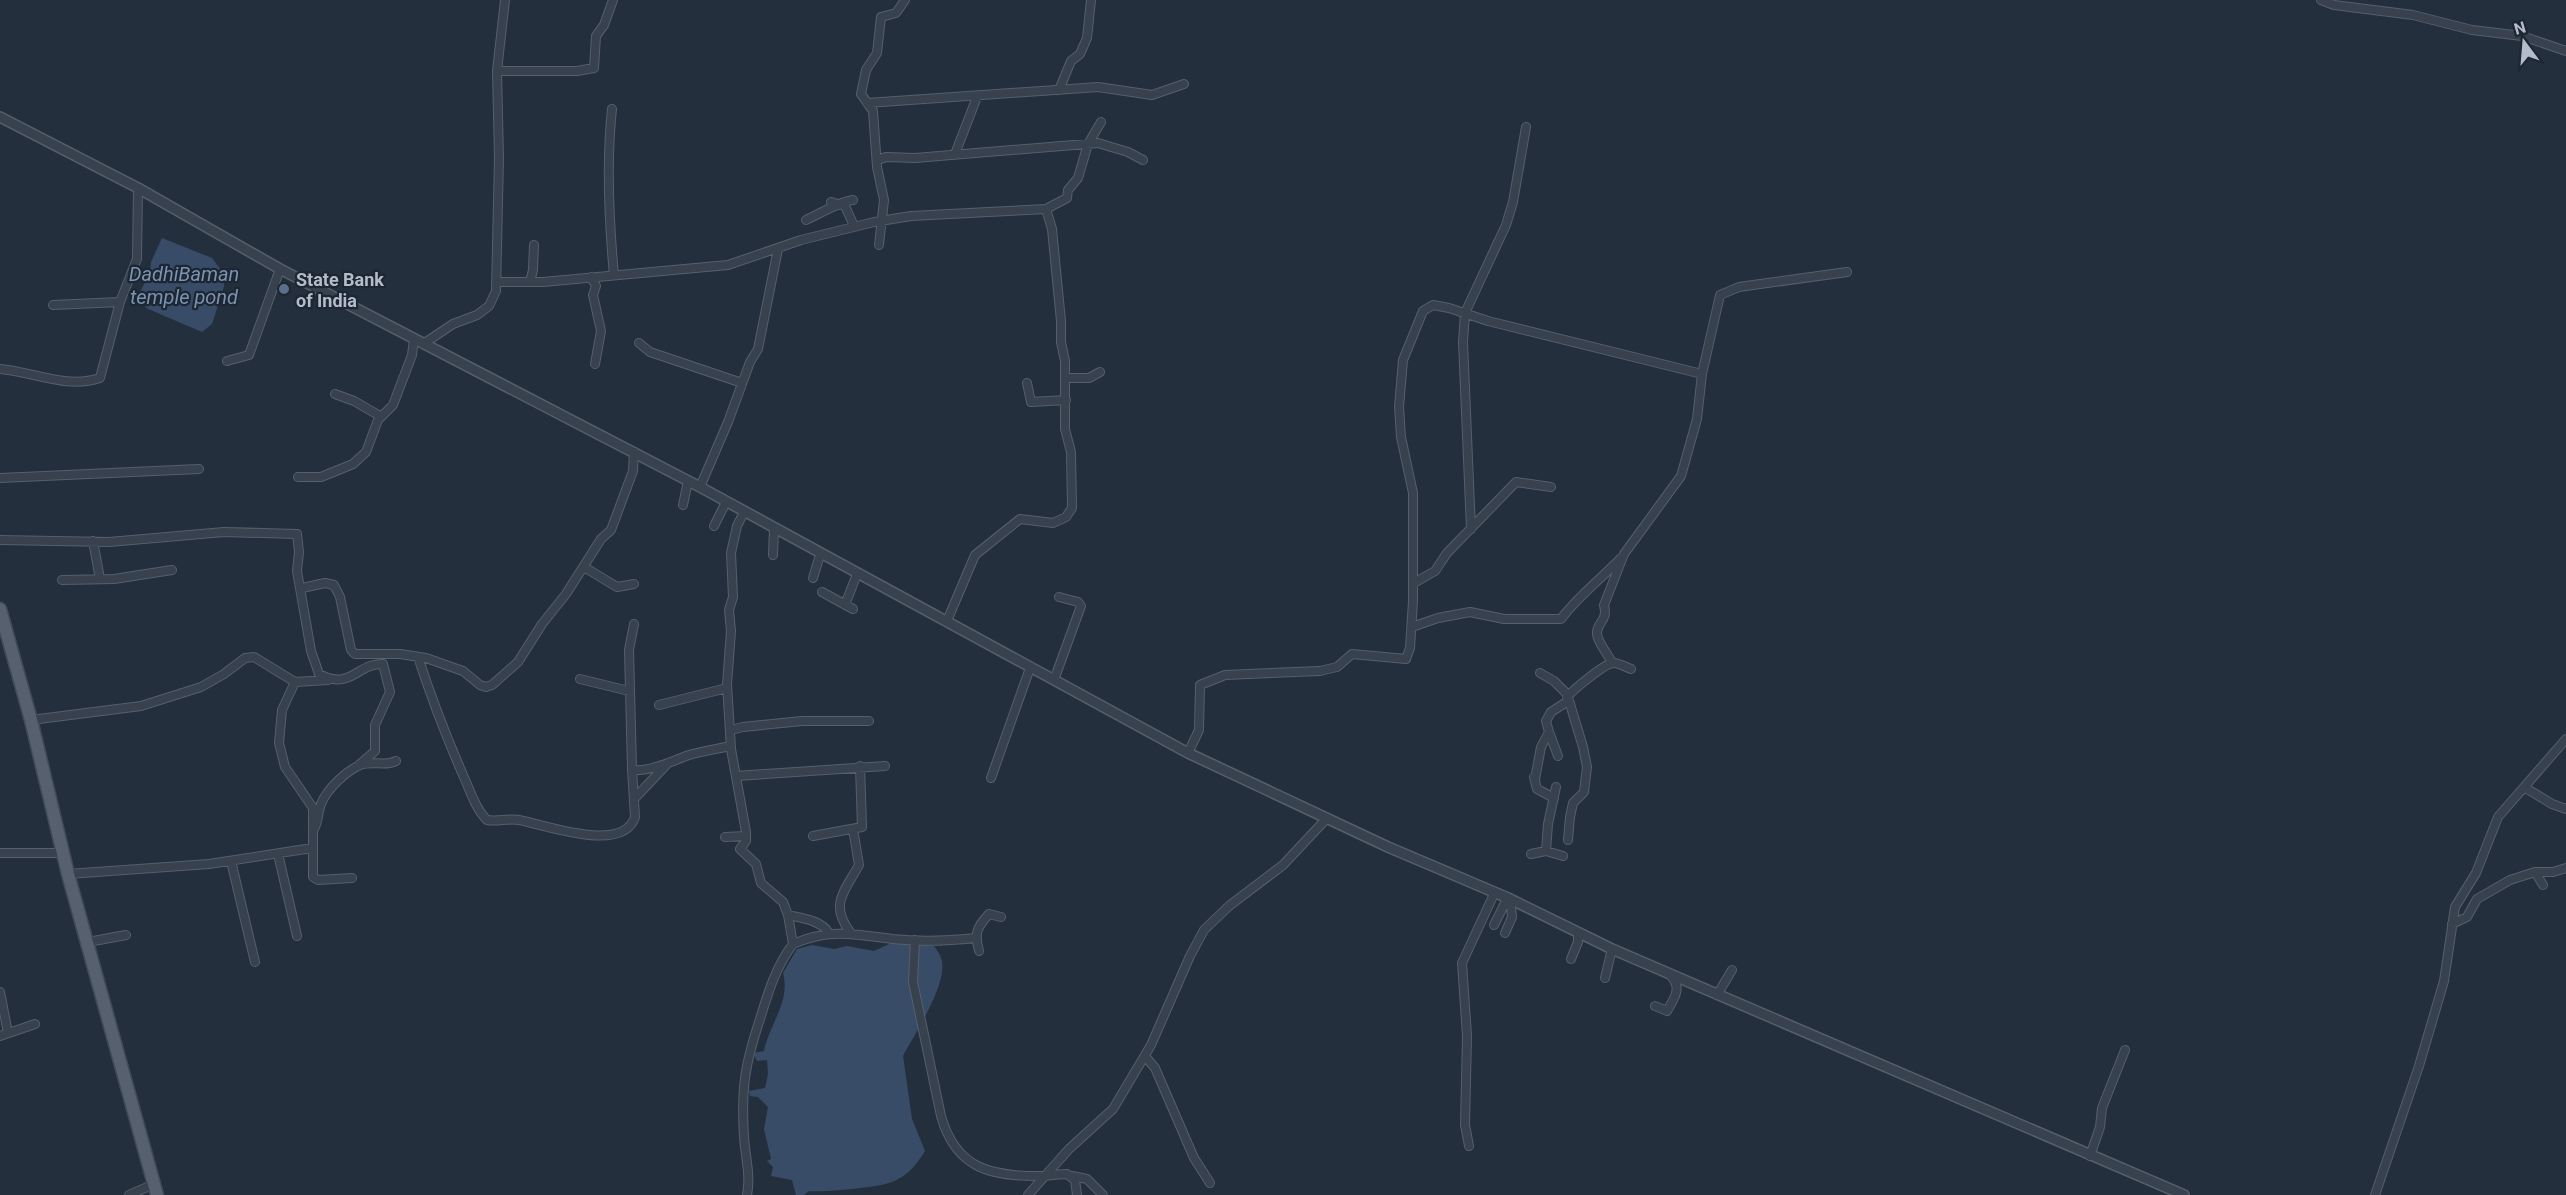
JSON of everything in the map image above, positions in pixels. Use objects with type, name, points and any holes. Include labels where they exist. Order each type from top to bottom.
[{"type":"main road","points":[[0,609],[32,720],[68,874],[155,1190]]},
{"type":"street","points":[[423,344],[453,324],[477,315],[489,306],[496,282],[499,158],[496,71],[505,0]]},
{"type":"street","points":[[496,71],[594,68],[596,36],[604,25],[614,0]]},
{"type":"street","points":[[879,245],[884,200],[873,111],[861,94],[866,70],[877,53],[881,17],[896,13],[905,0]]},
{"type":"street","points":[[1059,90],[1071,61],[1080,54],[1087,38],[1091,0]]},
{"type":"street","points":[[2321,0],[2334,5],[2413,15],[2472,30],[2522,36],[2566,51]]},
{"type":"street","points":[[867,103],[1098,87],[1152,94],[1184,84]]},
{"type":"street","points":[[955,154],[977,97]]},
{"type":"street","points":[[612,109],[609,147],[610,221],[614,275]]},
{"type":"street","points":[[0,117],[138,188],[280,269],[700,487],[820,555],[947,621],[1188,753],[1612,949],[2184,1195]]},
{"type":"street","points":[[496,282],[530,282],[728,265],[801,240],[881,221],[911,216],[1046,208],[1067,198],[1068,190],[1078,178],[1088,144],[1101,122]]},
{"type":"street","points":[[1471,529],[1462,342],[1465,313],[1506,225],[1514,202],[1526,127]]},
{"type":"street","points":[[878,160],[886,156],[915,158],[1098,143],[1143,160]]},
{"type":"street","points":[[0,369],[72,383],[100,378],[120,302],[136,259],[138,188]]},
{"type":"street","points":[[806,220],[828,211],[835,202],[854,200]]},
{"type":"street","points":[[835,202],[845,206],[854,226]]},
{"type":"street","points":[[947,621],[963,579],[980,550],[1020,519],[1053,523],[1071,512],[1071,452],[1065,429],[1066,378],[1052,229],[1046,208]]},
{"type":"street","points":[[530,282],[534,244]]},
{"type":"street","points":[[700,487],[758,349],[778,249]]},
{"type":"street","points":[[227,361],[249,355],[280,269]]},
{"type":"street","points":[[1412,627],[1438,618],[1470,612],[1504,619],[1561,619],[1586,589],[1600,580],[1624,554],[1681,476],[1697,420],[1702,374],[1720,295],[1739,287],[1847,272]]},
{"type":"street","points":[[591,277],[596,286],[593,295],[601,331],[595,364]]},
{"type":"street","points":[[53,305],[120,302]]},
{"type":"street","points":[[1188,753],[1199,730],[1200,685],[1225,675],[1320,671],[1337,667],[1352,654],[1406,659],[1410,648],[1414,583],[1413,493],[1401,437],[1399,407],[1403,360],[1423,311],[1433,306],[1465,313],[1702,374]]},
{"type":"street","points":[[298,477],[321,477],[353,464],[370,446],[380,416],[393,405],[412,355],[414,339]]},
{"type":"street","points":[[639,343],[650,352],[742,383]]},
{"type":"street","points":[[1066,378],[1089,378],[1100,372]]},
{"type":"street","points":[[1027,383],[1030,402],[1066,400]]},
{"type":"street","points":[[335,394],[354,401],[380,416]]},
{"type":"street","points":[[302,588],[325,583],[334,585],[340,597],[351,650],[355,654],[417,657],[444,663],[463,671],[480,685],[486,687],[492,685],[518,662],[601,539],[611,530],[633,471],[634,452]]},
{"type":"street","points":[[0,478],[200,469]]},
{"type":"street","points":[[683,505],[688,482]]},
{"type":"street","points":[[1414,583],[1435,571],[1447,553],[1516,482],[1551,487]]},
{"type":"street","points":[[714,526],[726,502]]},
{"type":"street","points":[[744,512],[737,526],[731,553],[733,597],[729,610],[731,631],[727,688],[731,746],[746,836],[746,841],[740,849],[756,864],[761,883],[779,897],[788,915],[793,944]]},
{"type":"street","points":[[772,555],[774,529]]},
{"type":"street","points":[[0,540],[125,542],[185,534],[224,532],[297,534],[299,552],[297,571],[302,588],[314,663],[320,674],[330,679]]},
{"type":"street","points":[[93,541],[100,579]]},
{"type":"street","points":[[1624,554],[1604,605],[1606,614],[1604,622],[1597,630],[1597,636],[1612,663],[1631,669]]},
{"type":"street","points":[[813,578],[820,555]]},
{"type":"street","points":[[584,567],[617,587],[634,584]]},
{"type":"street","points":[[62,580],[114,579],[172,570]]},
{"type":"street","points":[[845,605],[857,574]]},
{"type":"street","points":[[822,592],[853,609]]},
{"type":"street","points":[[1054,680],[1081,606],[1078,602],[1059,597]]},
{"type":"street","points":[[417,657],[450,747],[473,798],[487,819],[517,820],[591,836],[616,834],[625,831],[635,817],[629,691],[629,650],[634,624]]},
{"type":"street","points":[[32,720],[141,706],[207,684],[245,658],[254,657],[295,682],[339,680],[355,676],[376,663],[383,664],[390,692],[375,725],[375,751],[338,781],[327,794],[320,806],[319,818],[313,832]]},
{"type":"street","points":[[1558,756],[1546,721],[1551,712],[1568,699],[1587,678],[1593,677],[1612,663]]},
{"type":"street","points":[[991,778],[1030,668]]},
{"type":"street","points":[[1540,673],[1554,681],[1568,699],[1587,767],[1584,792],[1576,799],[1571,810],[1568,840]]},
{"type":"street","points":[[580,679],[629,691]]},
{"type":"street","points":[[295,682],[282,710],[279,743],[285,766],[313,808],[314,879],[352,878]]},
{"type":"street","points":[[659,705],[727,688]]},
{"type":"street","points":[[731,730],[802,721],[869,721]]},
{"type":"street","points":[[1549,732],[1534,776],[1537,789],[1554,798]]},
{"type":"street","points":[[2375,1195],[2419,1066],[2444,981],[2455,907],[2476,873],[2498,817],[2566,739]]},
{"type":"street","points":[[632,769],[636,771],[646,769],[687,756],[731,746]]},
{"type":"street","points":[[358,766],[370,763],[390,764],[396,761]]},
{"type":"street","points":[[634,799],[668,763]]},
{"type":"street","points":[[813,836],[862,827],[860,766]]},
{"type":"street","points":[[736,776],[885,766]]},
{"type":"street","points":[[1546,850],[1548,824],[1556,787]]},
{"type":"street","points":[[2524,787],[2552,804],[2566,809]]},
{"type":"street","points":[[1028,1195],[1069,1149],[1113,1108],[1145,1056],[1204,930],[1228,906],[1283,865],[1327,818]]},
{"type":"street","points":[[850,932],[840,917],[839,911],[844,887],[859,865],[853,829]]},
{"type":"street","points":[[726,837],[746,836]]},
{"type":"street","points":[[68,874],[182,867],[312,848]]},
{"type":"street","points":[[1531,854],[1546,850],[1563,856]]},
{"type":"street","points":[[0,853],[63,853]]},
{"type":"street","points":[[278,854],[297,936]]},
{"type":"street","points":[[231,861],[255,962]]},
{"type":"street","points":[[2452,924],[2467,917],[2478,899],[2510,880],[2535,872],[2553,872],[2566,868]]},
{"type":"street","points":[[2535,872],[2543,885]]},
{"type":"street","points":[[1469,1146],[1465,1125],[1467,1036],[1462,963],[1494,894]]},
{"type":"street","points":[[1494,924],[1506,900]]},
{"type":"street","points":[[1505,933],[1512,917],[1511,907],[1506,900]]},
{"type":"street","points":[[979,951],[975,938],[976,928],[989,914],[1001,917]]},
{"type":"street","points":[[788,915],[812,920],[826,927],[829,933]]},
{"type":"street","points":[[747,1195],[749,1177],[742,1096],[748,1055],[769,989],[786,952],[793,944],[829,933],[850,932],[915,940],[975,938]]},
{"type":"street","points":[[1571,959],[1578,942],[1578,933]]},
{"type":"street","points":[[88,942],[126,935]]},
{"type":"street","points":[[915,940],[913,982],[946,1136],[965,1159],[986,1171],[1007,1176],[1062,1174],[1087,1179],[1103,1195]]},
{"type":"street","points":[[1605,978],[1612,949]]},
{"type":"street","points":[[1717,995],[1732,970]]},
{"type":"street","points":[[1655,1006],[1667,1011],[1676,995],[1678,988],[1676,981],[1666,972]]},
{"type":"street","points":[[0,992],[4,1035],[34,1024]]},
{"type":"street","points":[[2090,1155],[2100,1127],[2102,1108],[2125,1050]]},
{"type":"street","points":[[1145,1056],[1155,1068],[1194,1158],[1210,1183]]},
{"type":"street","points":[[1072,1176],[1077,1195]]},
{"type":"street","points":[[129,1195],[155,1190]]},
{"type":"water","name":"DadhiBaman temple pond","points":[[162,238],[212,258],[224,274],[224,286],[212,324],[202,332],[146,308],[140,292],[150,273],[151,262]]},
{"type":"water","points":[[911,943],[934,946],[940,956],[942,968],[930,1008],[903,1056],[912,1119],[925,1151],[918,1162],[903,1176],[886,1184],[852,1189],[809,1191],[804,1195],[796,1195],[792,1180],[771,1176],[773,1167],[767,1161],[771,1159],[764,1129],[768,1107],[758,1097],[750,1096],[749,1091],[765,1088],[768,1074],[767,1060],[757,1061],[753,1053],[764,1051],[782,1003],[785,983],[783,973],[797,949],[812,945],[834,949],[847,946],[874,951],[889,944]]},
{"type":"place","name":"State Bank of India","points":[[284,289]]}]
